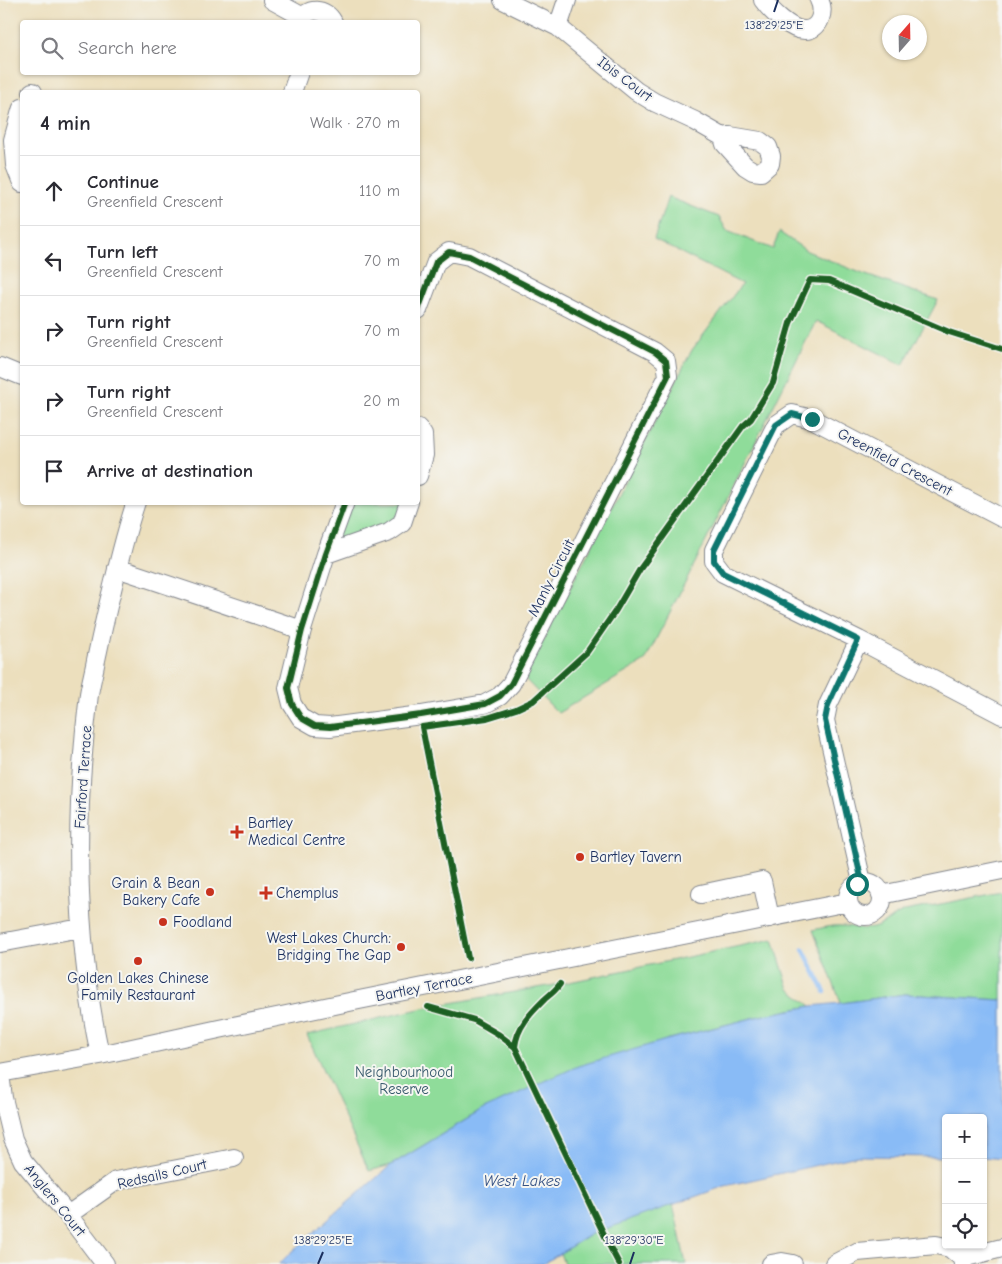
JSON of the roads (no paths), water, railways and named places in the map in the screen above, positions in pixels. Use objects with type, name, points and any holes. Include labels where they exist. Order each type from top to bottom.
[{"type":"street","points":[[272,0],[302,20],[312,11],[329,12]]},
{"type":"street","name":"Ibis Court","points":[[503,0],[558,27],[636,91],[723,137]]},
{"type":"street","points":[[558,27],[567,0]]},
{"type":"street","points":[[763,0],[787,24],[805,30],[812,28],[822,15],[819,0]]},
{"type":"street","points":[[293,90],[298,75]]},
{"type":"street","points":[[20,115],[13,140],[15,165],[20,178]]},
{"type":"street","name":"Manly Circuit","points":[[344,505],[302,630],[288,688],[292,704],[301,718],[315,726],[330,727],[485,704],[500,696],[511,684],[668,376],[666,361],[655,352],[469,256],[449,252],[436,262],[420,305]]},
{"type":"street","points":[[0,367],[20,375]]},
{"type":"street","name":"Greenfield Crescent","points":[[1002,518],[812,419],[792,414],[776,425],[714,550],[714,561],[723,573],[858,640],[1002,715]]},
{"type":"street","points":[[420,431],[423,435],[424,454],[420,469]]},
{"type":"street","name":"Fairford Terrace","points":[[100,1056],[88,983],[82,928],[78,861],[80,811],[88,702],[105,616],[135,505]]},
{"type":"street","points":[[326,554],[389,532],[402,524],[408,505]]},
{"type":"street","points":[[117,568],[302,630]]},
{"type":"street","points":[[858,640],[828,705],[825,720],[862,882]]},
{"type":"street","points":[[881,895],[1002,870]]},
{"type":"street","points":[[701,894],[762,881],[770,918]]},
{"type":"street","points":[[862,882],[868,882],[878,887],[881,895],[879,908],[870,915],[864,916],[854,912],[848,902],[852,886],[862,882]]},
{"type":"street","name":"Bartley Terrace","points":[[0,1073],[100,1056],[228,1027],[848,902]]},
{"type":"street","points":[[0,943],[82,928]]},
{"type":"street","name":"Anglers Court","points":[[0,1073],[13,1139],[23,1161],[68,1215],[105,1264]]},
{"type":"street","name":"Redsails Court","points":[[68,1215],[116,1181],[234,1158]]},
{"type":"street","points":[[834,1264],[857,1252],[936,1244],[950,1248],[962,1261],[1002,1248]]},
{"type":"street","points":[[771,1264],[782,1262],[793,1264]]},
{"type":"water","name":"West Lakes","points":[[905,994],[1002,1000],[1002,1159],[987,1157],[987,1114],[942,1114],[942,1157],[857,1156],[725,1186],[591,1234],[543,1264],[279,1264],[391,1165],[484,1109],[578,1066],[666,1040],[760,1016],[811,1006]]},
{"type":"waterway","points":[[803,949],[825,992]]},
{"type":"place","name":"Bartley Medical Centre","points":[[237,832]]},
{"type":"place","name":"Bartley Tavern","points":[[580,857]]},
{"type":"place","name":"Grain & Bean Bakery Cafe","points":[[210,892]]},
{"type":"place","name":"Chemplus","points":[[266,893]]},
{"type":"place","name":"Foodland","points":[[163,922]]},
{"type":"place","name":"West Lakes Church: Bridging The Gap","points":[[401,947]]},
{"type":"place","name":"Golden Lakes Chinese Family Restaurant","points":[[138,961]]},
{"type":"park label","name":"Neighbourhood Reserve","points":[[404,1080]]}]
